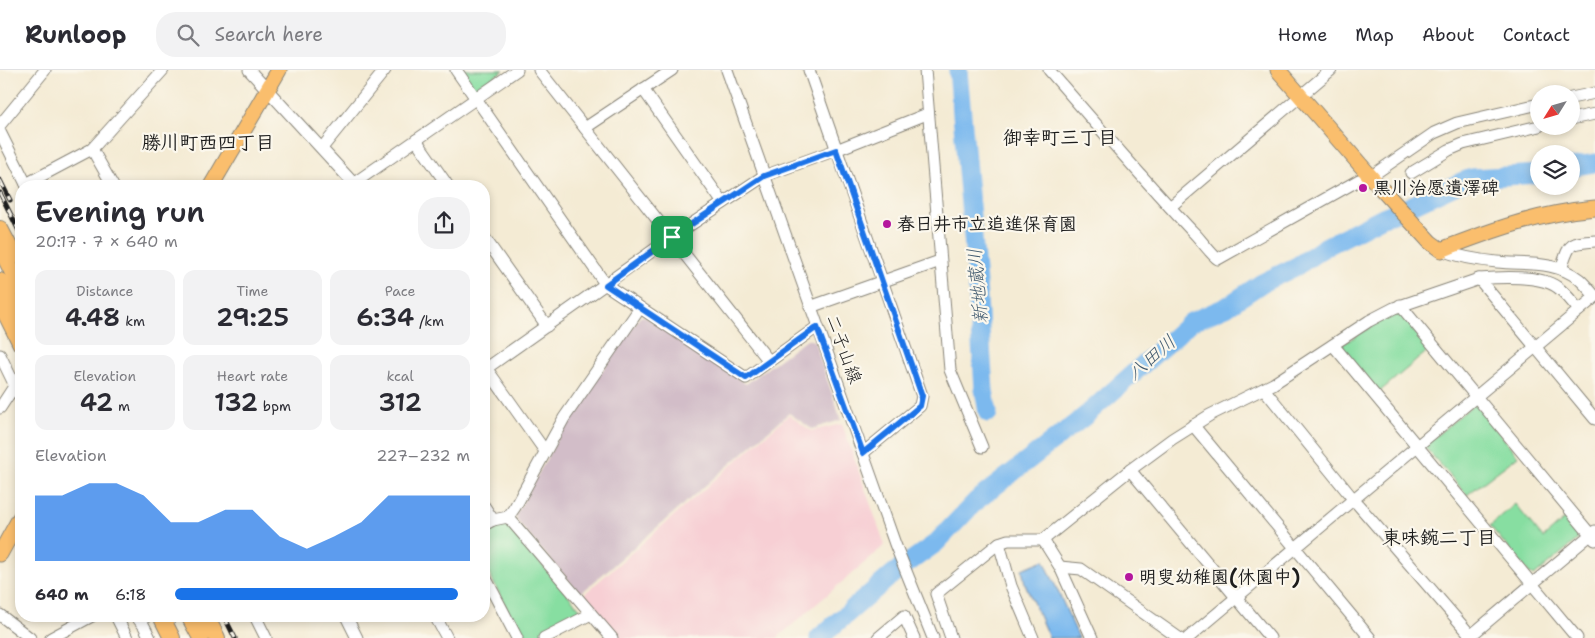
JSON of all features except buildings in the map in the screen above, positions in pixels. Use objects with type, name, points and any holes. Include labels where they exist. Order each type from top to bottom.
[{"type":"highway","points":[[0,229],[15,258]]},
{"type":"highway","points":[[0,248],[15,277]]},
{"type":"highway","points":[[0,281],[15,310]]},
{"type":"highway","points":[[0,302],[15,332]]},
{"type":"highway","points":[[164,622],[172,638]]},
{"type":"highway","points":[[176,622],[185,638]]},
{"type":"highway","points":[[192,622],[201,638]]},
{"type":"highway","points":[[201,622],[210,638]]},
{"type":"highway","points":[[209,622],[217,638]]},
{"type":"main road","points":[[215,180],[279,70]]},
{"type":"main road","points":[[1278,70],[1374,180],[1435,246],[1515,223],[1581,209],[1595,208]]},
{"type":"main road","points":[[0,554],[15,527]]},
{"type":"street","points":[[0,125],[45,70]]},
{"type":"street","points":[[249,70],[322,148],[349,180]]},
{"type":"street","points":[[322,148],[385,70]]},
{"type":"street","points":[[456,70],[606,285],[746,378],[817,327]]},
{"type":"street","points":[[360,180],[517,70]]},
{"type":"street","points":[[539,70],[769,361]]},
{"type":"street","points":[[585,128],[672,70]]},
{"type":"street","name":"二子山線","points":[[728,70],[896,547],[933,638]]},
{"type":"street","points":[[809,70],[922,396],[920,406],[863,453]]},
{"type":"street","points":[[925,70],[927,114],[950,370],[982,447]]},
{"type":"street","points":[[1170,207],[1331,70]]},
{"type":"street","points":[[36,180],[92,149],[160,71]]},
{"type":"street","points":[[1056,73],[1170,207],[1205,244],[1214,257],[1218,259],[1359,180],[1374,180],[1434,133],[1457,123],[1530,106]]},
{"type":"street","points":[[643,89],[723,203]]},
{"type":"street","points":[[1580,96],[1595,93]]},
{"type":"street","points":[[490,365],[672,237],[764,176],[927,114]]},
{"type":"street","points":[[1580,117],[1595,114]]},
{"type":"street","points":[[1411,173],[1449,150],[1463,144],[1530,128]]},
{"type":"street","points":[[0,132],[24,180]]},
{"type":"street","points":[[416,140],[444,180]]},
{"type":"street","points":[[92,149],[110,180]]},
{"type":"street","points":[[1561,269],[1569,247],[1576,242],[1595,241]]},
{"type":"street","points":[[490,245],[547,326]]},
{"type":"street","points":[[1188,638],[1595,297],[1579,279],[1561,269],[1537,263],[1499,262],[1462,257],[1435,246]]},
{"type":"street","points":[[810,307],[940,261]]},
{"type":"street","points":[[951,638],[936,594],[999,543],[1008,540],[1043,540],[1130,470],[1193,425],[1264,388],[1369,322],[1400,306],[1480,279],[1492,277],[1539,280],[1556,286],[1565,293],[1579,310]]},
{"type":"street","points":[[1480,279],[1595,419]]},
{"type":"street","points":[[1264,388],[1354,500],[1470,637],[1532,584],[1594,535],[1400,306]]},
{"type":"street","points":[[490,521],[508,516],[515,507],[564,418],[640,308]]},
{"type":"street","points":[[1333,345],[1577,638]]},
{"type":"street","points":[[0,356],[15,379]]},
{"type":"street","points":[[490,375],[545,451]]},
{"type":"street","points":[[0,408],[15,386]]},
{"type":"street","points":[[1193,425],[1370,638]]},
{"type":"street","points":[[1130,470],[1270,638]]},
{"type":"street","points":[[508,516],[612,638]]},
{"type":"street","points":[[1043,540],[1060,566],[1092,638]]},
{"type":"street","points":[[999,543],[1011,586],[1033,638]]},
{"type":"street","points":[[1060,566],[1081,569],[1179,638]]},
{"type":"street","points":[[490,586],[517,638]]},
{"type":"street","points":[[0,614],[30,638]]},
{"type":"street","points":[[544,638],[591,614]]},
{"type":"street","points":[[878,638],[904,616],[914,638]]},
{"type":"street","points":[[51,638],[81,622]]},
{"type":"street","points":[[119,622],[127,638]]},
{"type":"street","points":[[141,622],[150,638]]},
{"type":"street","points":[[258,622],[266,638]]},
{"type":"street","points":[[349,622],[357,638]]},
{"type":"street","points":[[438,622],[447,638]]},
{"type":"shaded area","points":[[644,316],[746,384],[807,339],[814,341],[841,420],[812,429],[789,413],[580,594],[517,521],[516,515],[567,421],[640,317]]},
{"type":"shaded area","points":[[789,415],[811,431],[842,424],[885,545],[777,638],[619,638],[582,596]]},
{"type":"green space","points":[[462,70],[504,70],[478,88],[474,87]]},
{"type":"green space","points":[[1395,312],[1400,313],[1430,349],[1378,393],[1343,349],[1343,344]]},
{"type":"green space","points":[[1475,403],[1518,456],[1467,495],[1424,446]]},
{"type":"green space","points":[[1515,504],[1543,538],[1570,514],[1583,535],[1534,576],[1530,574],[1490,526]]},
{"type":"green space","points":[[500,521],[505,522],[580,609],[580,614],[534,638],[522,638],[490,576],[490,527]]},
{"type":"water","points":[[1044,560],[1079,638],[1049,638],[1025,584],[1022,569]]},
{"type":"waterway","name":"新地蔵川","points":[[958,70],[977,282],[984,390],[988,413]]},
{"type":"waterway","name":"八田川","points":[[1580,166],[1595,163]]},
{"type":"waterway","name":"八田川","points":[[819,638],[894,573],[936,543],[976,501],[1085,416],[1191,322],[1226,307],[1262,283],[1297,266],[1325,247],[1383,217],[1461,182],[1472,178],[1530,175]]},
{"type":"railway","points":[[0,180],[10,200]]},
{"type":"railway","points":[[0,193],[15,223]]},
{"type":"railway","points":[[227,622],[235,638]]},
{"type":"place","name":"黒川治愿遺澤碑","points":[[1363,188]]},
{"type":"place","name":"春日井市立追進保育園","points":[[887,224]]},
{"type":"place","name":"明叟幼稚園(休園中)","points":[[1129,577]]},
{"type":"district","name":"御幸町三丁目","points":[[1060,137]]},
{"type":"district","name":"勝川町西四丁目","points":[[208,142]]},
{"type":"district","name":"東味鋺二丁目","points":[[1439,537]]},
{"type":"route","points":[[836,150],[922,396],[920,406],[863,453],[817,327],[746,378],[606,285],[672,237],[764,176],[836,150]]}]
